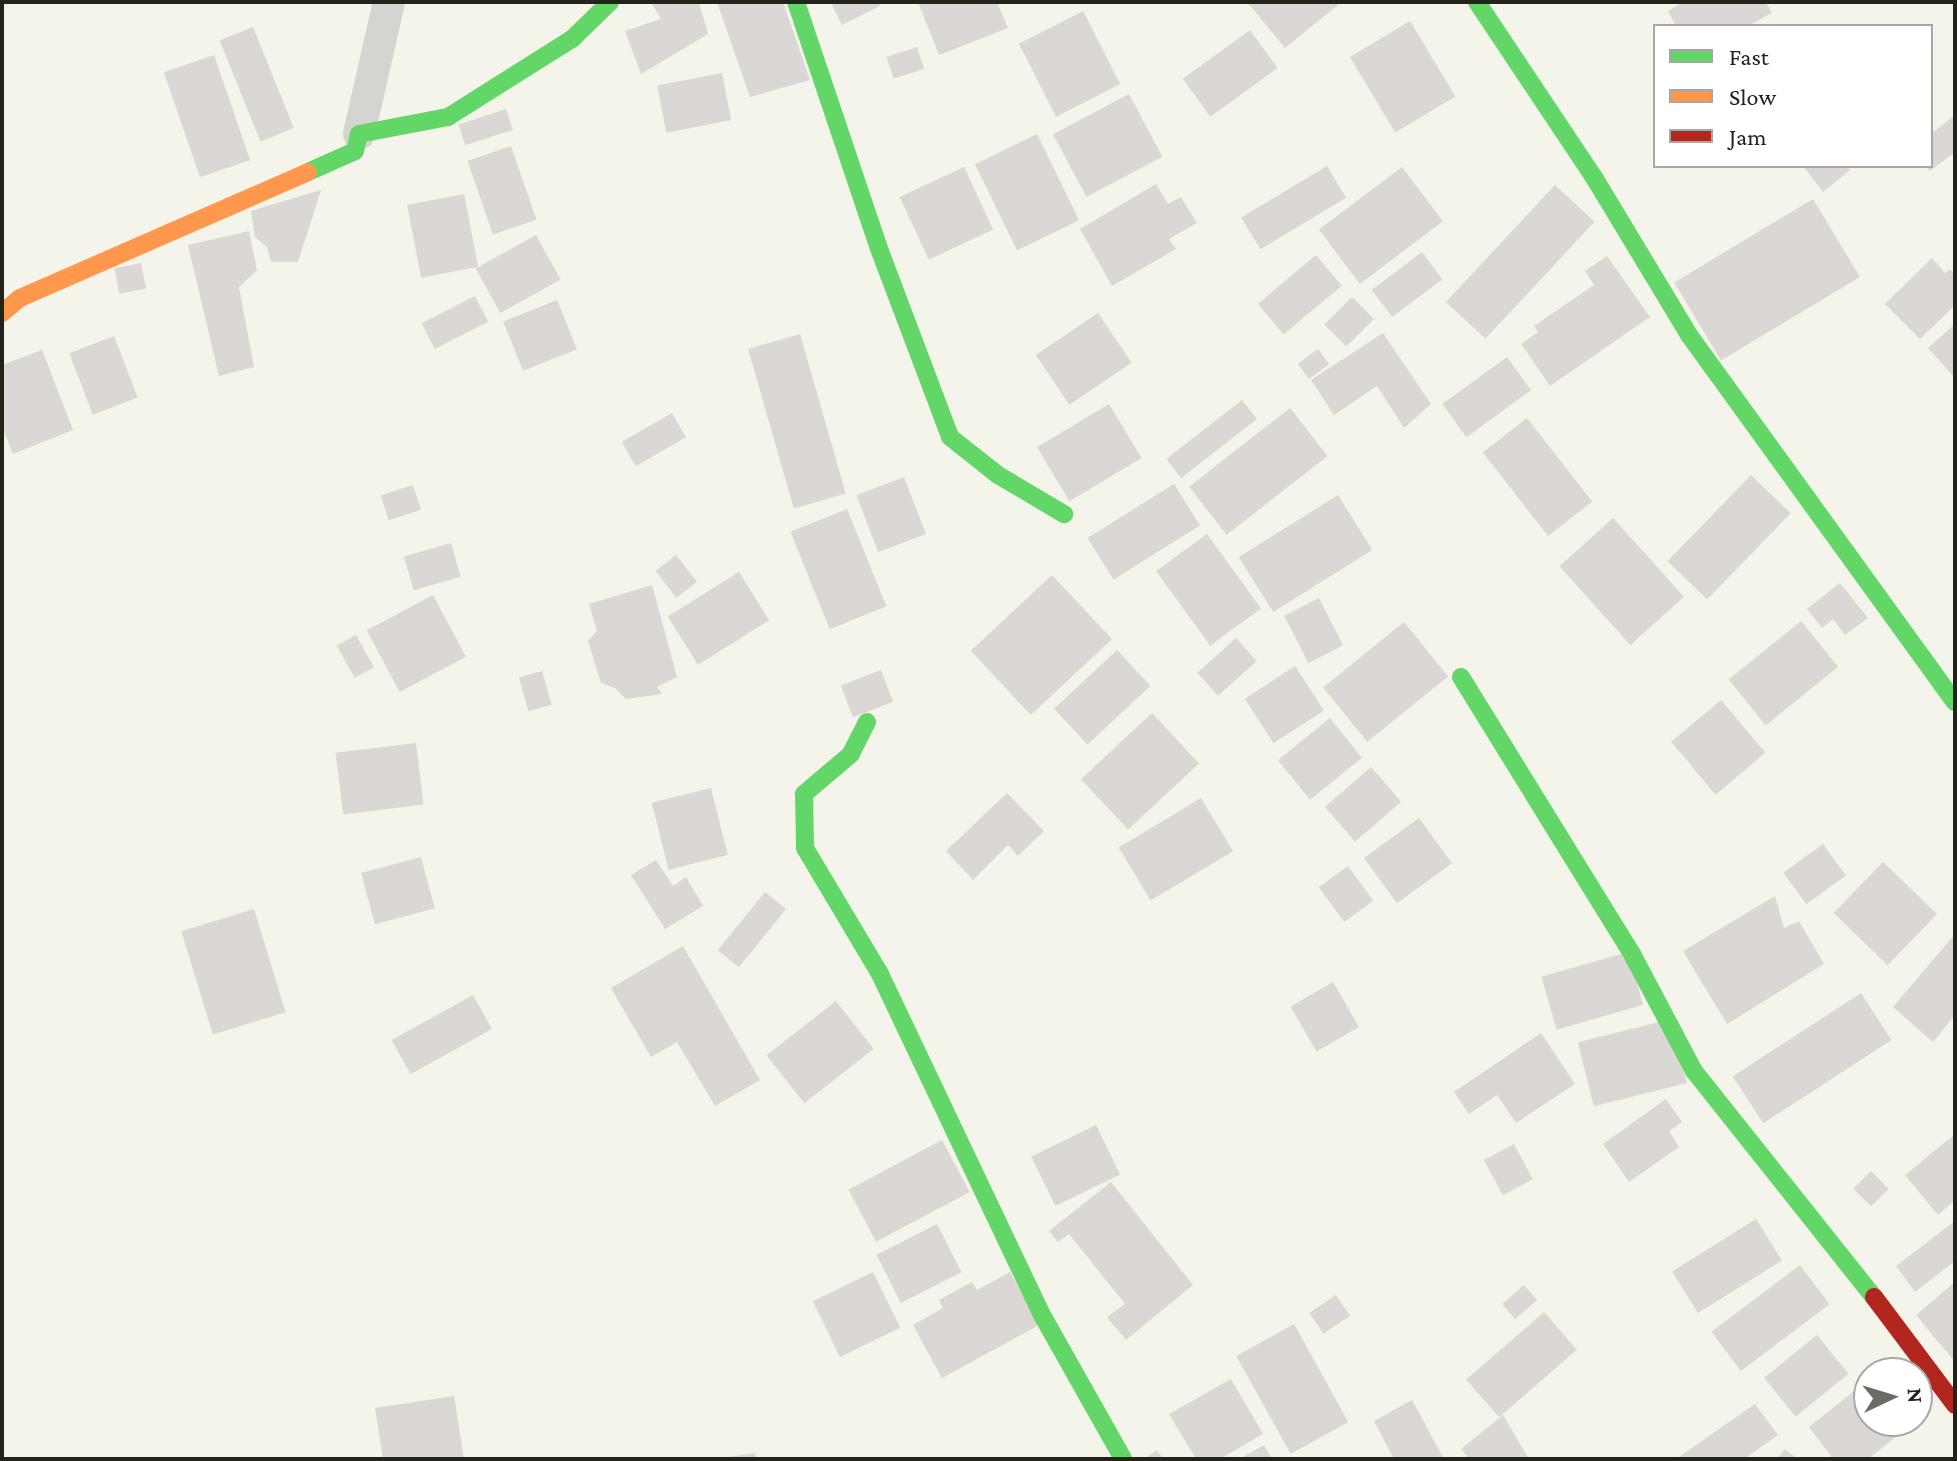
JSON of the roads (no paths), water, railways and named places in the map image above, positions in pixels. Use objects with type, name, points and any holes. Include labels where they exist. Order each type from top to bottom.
[{"type":"street","points":[[2,313],[20,298],[355,151],[389,2]]},
{"type":"street","points":[[359,134],[448,117],[572,39],[610,2]]},
{"type":"street","points":[[796,2],[878,246],[950,437],[998,475],[1064,514]]},
{"type":"street","points":[[1477,2],[1595,179],[1689,335],[1955,702]]},
{"type":"street","points":[[1461,677],[1632,954],[1694,1071],[1845,1258],[1955,1405]]},
{"type":"street","points":[[867,722],[851,754],[804,794],[805,848],[880,974],[1042,1315],[1123,1459]]}]
